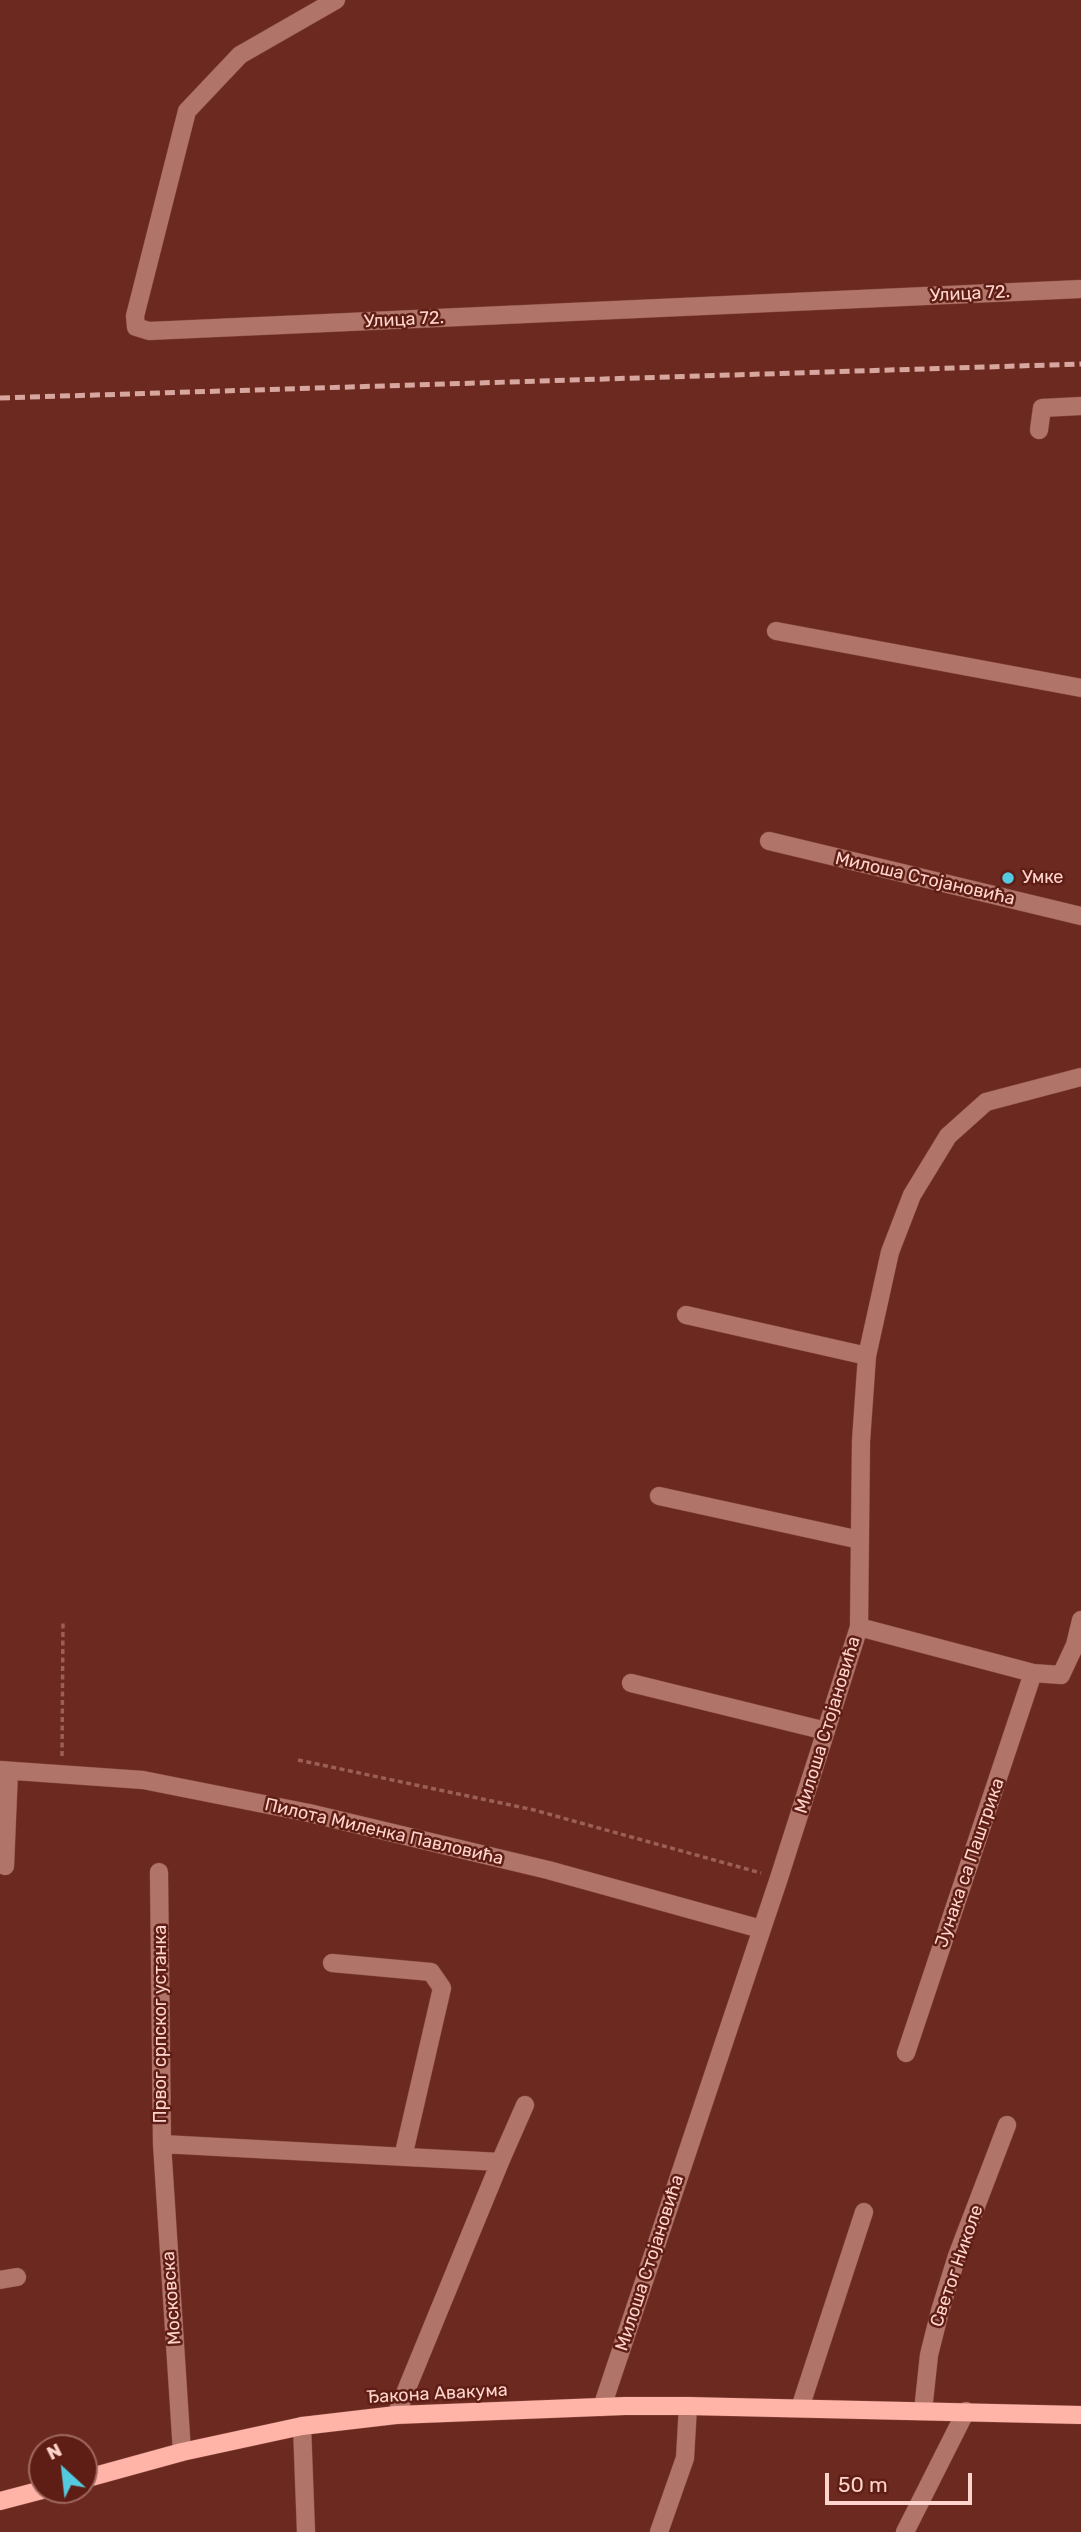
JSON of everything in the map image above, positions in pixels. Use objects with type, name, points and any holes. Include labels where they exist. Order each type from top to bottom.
[{"type":"main road","name":"Ђакона Авакума","points":[[98,2475],[182,2452],[302,2426],[396,2415],[688,2406],[1081,2415]]},
{"type":"main road","points":[[0,2501],[28,2494]]},
{"type":"street","name":"Улица 72.","points":[[336,0],[240,55],[187,111],[135,316],[136,327],[149,331],[1081,289]]},
{"type":"street","points":[[1039,430],[1042,408],[1081,406]]},
{"type":"street","points":[[775,631],[1081,688]]},
{"type":"street","name":"Милоша Стојановића","points":[[769,841],[1081,916]]},
{"type":"street","name":"Милоша Стојановића","points":[[602,2407],[779,1878],[859,1626],[861,1441],[867,1356],[890,1252],[912,1195],[948,1136],[986,1102],[1081,1077]]},
{"type":"street","points":[[686,1315],[867,1356]]},
{"type":"street","points":[[659,1496],[860,1540]]},
{"type":"street","points":[[859,1626],[1033,1673],[1061,1675],[1075,1645],[1081,1620]]},
{"type":"street","name":"Јунака са Паштрика","points":[[906,2053],[1033,1673]]},
{"type":"street","points":[[631,1683],[826,1731]]},
{"type":"street","points":[[4,1770],[5,1866]]},
{"type":"street","name":"Пилота Миленка Павловића","points":[[4,1770],[143,1780],[309,1813],[548,1870],[761,1929]]},
{"type":"street","name":"Првог српског устанка","points":[[159,1872],[162,2144],[499,2162]]},
{"type":"street","points":[[332,1963],[431,1972],[442,1988],[403,2157]]},
{"type":"street","points":[[396,2415],[499,2162],[525,2105]]},
{"type":"street","name":"Светог Николе","points":[[923,2411],[929,2355],[940,2311],[957,2256],[1007,2125]]},
{"type":"street","name":"Московска","points":[[162,2144],[182,2452]]},
{"type":"street","points":[[800,2408],[864,2212]]},
{"type":"street","points":[[659,2532],[685,2458],[688,2406]]},
{"type":"street","points":[[905,2532],[965,2412]]},
{"type":"street","points":[[302,2426],[306,2532]]},
{"type":"path","points":[[62,1774],[63,1622]]},
{"type":"path","points":[[298,1760],[534,1810],[779,1878]]},
{"type":"railway","points":[[0,398],[1081,364]]},
{"type":"place","name":"Умке","points":[[1008,878]]}]
